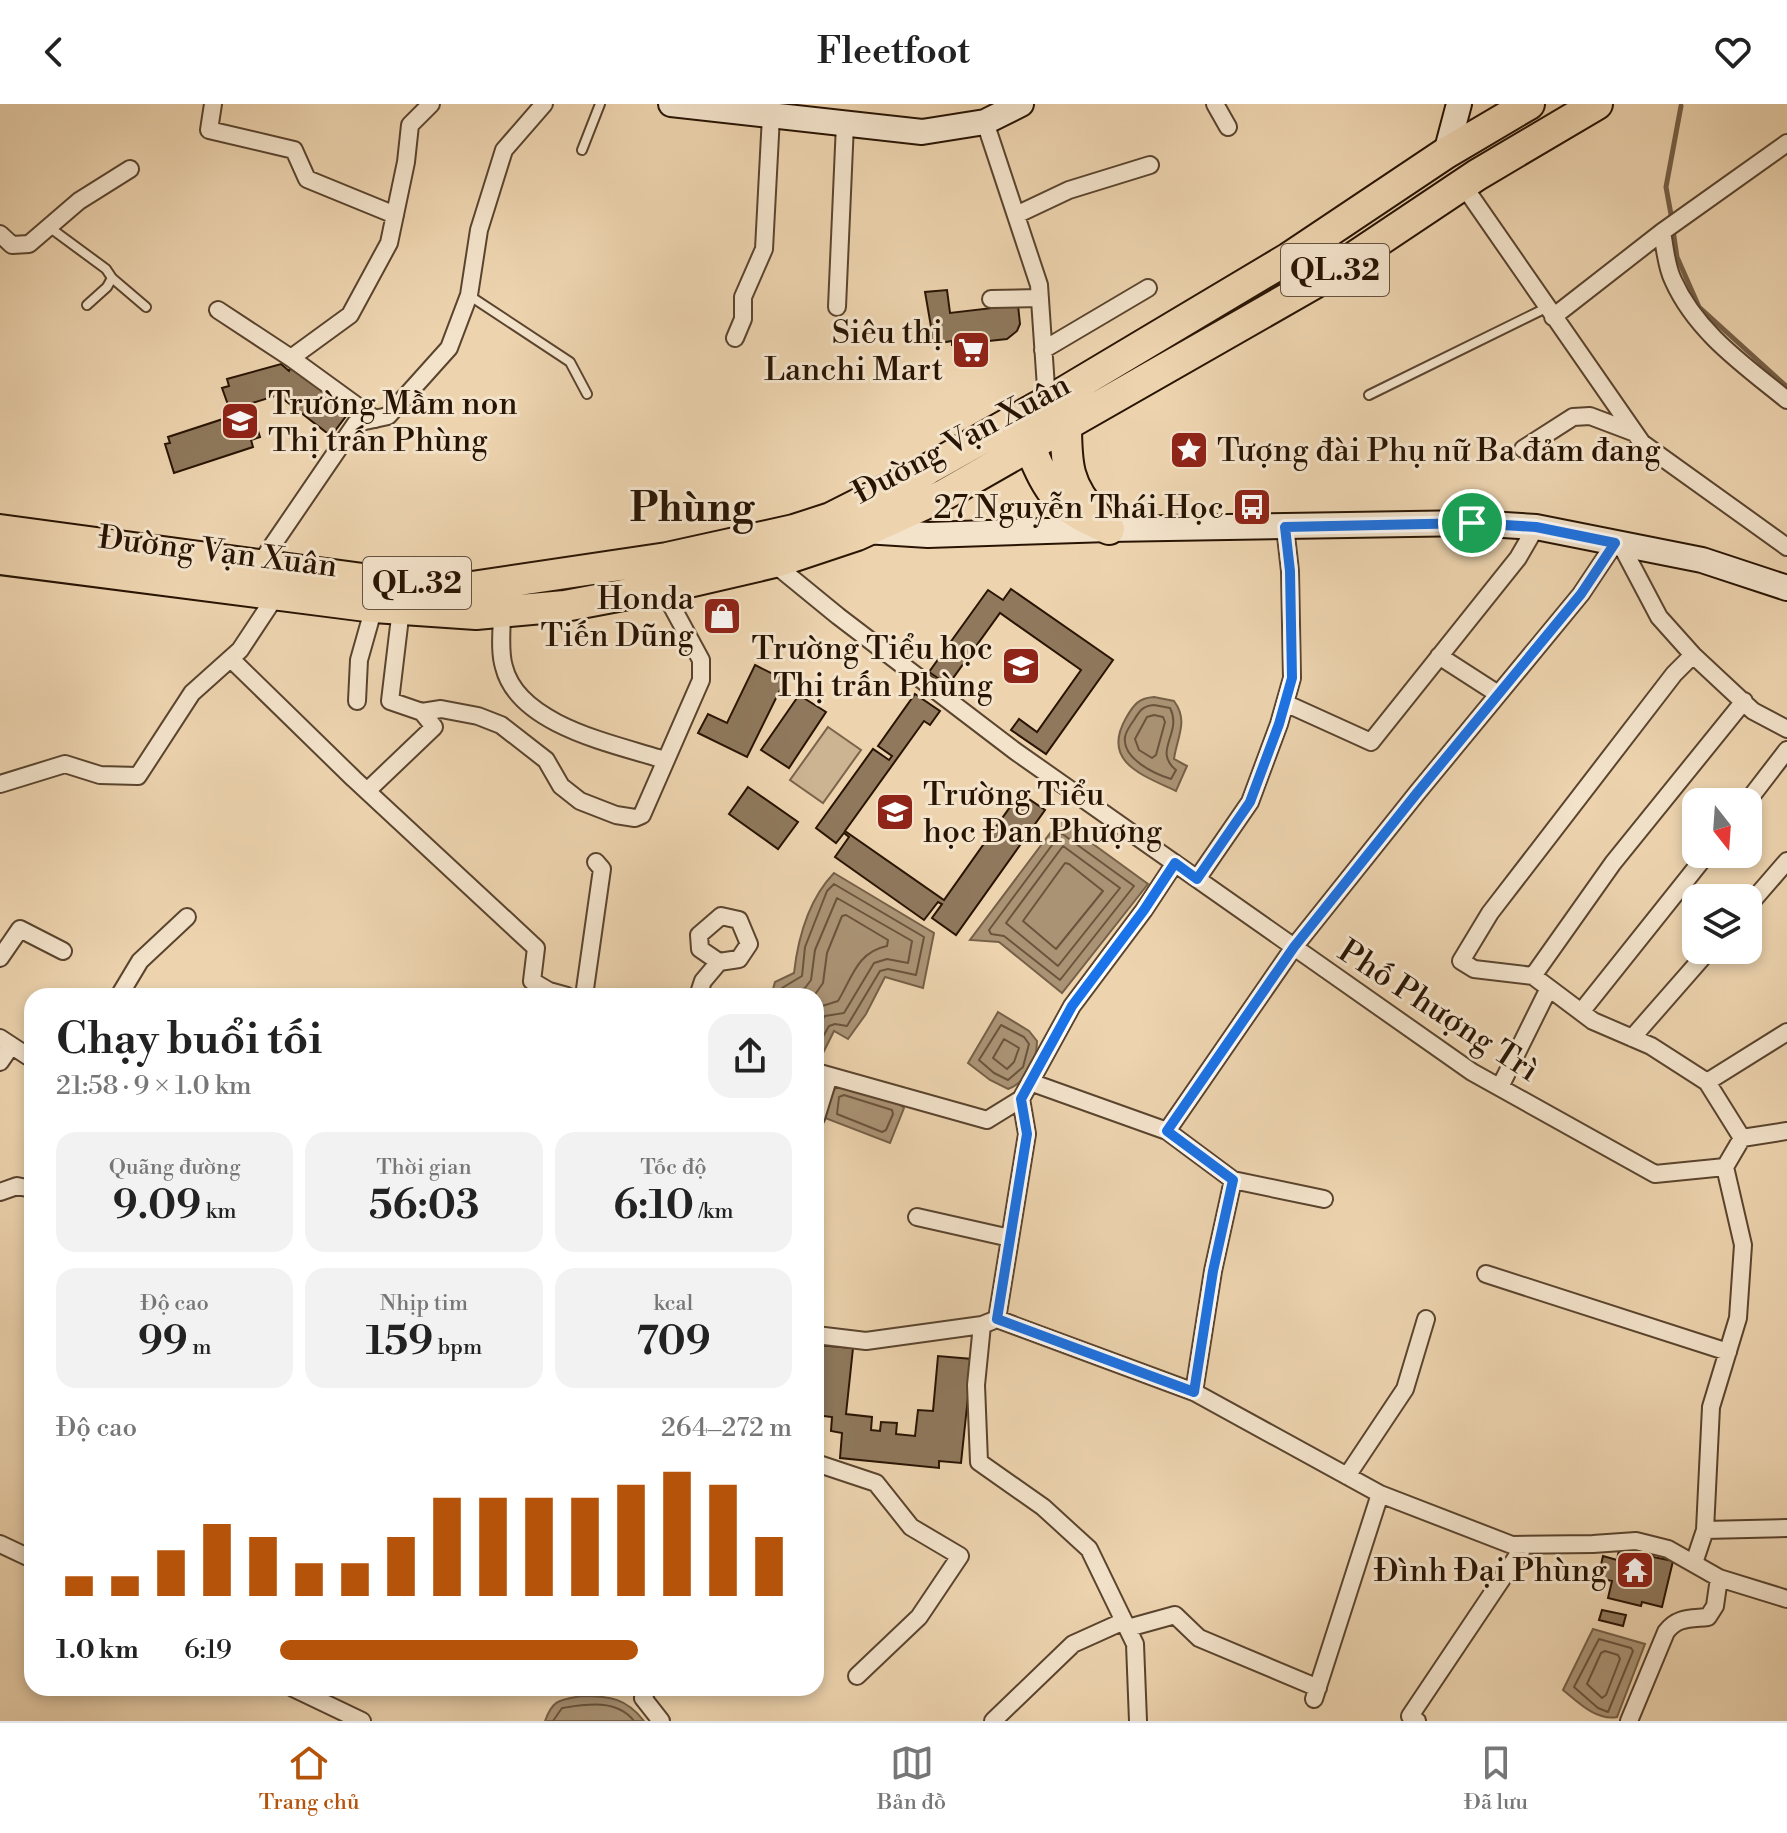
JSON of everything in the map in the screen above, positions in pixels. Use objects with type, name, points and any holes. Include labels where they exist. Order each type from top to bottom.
[{"type":"highway","name":"Đường Vạn Xuân","points":[[0,559],[268,580],[363,579],[472,587],[667,558],[794,530],[831,518],[884,520],[1056,413],[1446,153],[1529,104]]},
{"type":"highway","name":"Đường Vạn Xuân","points":[[0,530],[268,580],[388,608],[476,614],[565,606],[662,588],[772,562],[942,496],[1029,445],[1056,413],[1320,280],[1463,185],[1597,104]]},
{"type":"highway","points":[[1056,413],[1070,480],[1081,499],[1109,529]]},
{"type":"highway","points":[[1029,445],[1060,502],[1073,513],[1109,529]]},
{"type":"main road","points":[[671,104],[771,116],[812,116],[845,124],[922,132],[985,122],[1021,104]]},
{"type":"main road","points":[[1446,153],[1459,104]]},
{"type":"main road","name":"QL.32","points":[[884,520],[1109,529],[1472,523],[1536,527],[1702,560],[1787,588]]},
{"type":"street","points":[[213,104],[209,130],[294,150],[307,179],[395,215]]},
{"type":"street","points":[[291,358],[350,315],[389,243],[410,125],[431,104]]},
{"type":"street","points":[[0,784],[65,764],[100,775],[138,776],[192,693],[240,650],[268,580],[356,423],[388,416],[449,348],[469,295],[479,230],[504,150],[544,104]]},
{"type":"street","points":[[1215,104],[1228,127]]},
{"type":"street","points":[[735,338],[743,319],[743,297],[764,249],[771,116]]},
{"type":"street","points":[[985,122],[1039,285],[1043,350],[1056,413]]},
{"type":"street","points":[[837,307],[845,124]]},
{"type":"street","points":[[1550,312],[1785,149]]},
{"type":"street","points":[[1016,215],[1069,190],[1150,165]]},
{"type":"street","points":[[0,234],[12,245],[29,244],[79,201],[130,169]]},
{"type":"street","points":[[1463,185],[1642,443],[1787,547]]},
{"type":"street","points":[[1662,232],[1672,278],[1689,310],[1730,355],[1787,400]]},
{"type":"street","points":[[1043,350],[1148,288]]},
{"type":"street","points":[[991,299],[1040,298]]},
{"type":"street","points":[[218,310],[375,419]]},
{"type":"street","points":[[1523,449],[1573,417],[1590,416],[1635,433]]},
{"type":"street","points":[[1197,879],[1250,802],[1292,678],[1290,571],[1285,527]]},
{"type":"street","points":[[1285,703],[1371,742],[1518,558],[1536,527]]},
{"type":"street","points":[[1167,1131],[1294,947],[1581,594],[1618,544],[1659,617],[1693,655],[1753,711],[1787,729]]},
{"type":"street","name":"Phố Phượng Trì","points":[[772,562],[1015,751],[1460,1063],[1655,1174],[1725,1167]]},
{"type":"street","points":[[388,608],[390,701],[422,712],[441,709],[478,716],[501,725],[546,760],[561,786],[580,801],[616,815],[635,818],[642,815],[703,669],[662,588]]},
{"type":"street","points":[[357,701],[359,660],[388,608]]},
{"type":"street","points":[[502,611],[504,668],[520,697],[565,728],[658,758]]},
{"type":"street","points":[[1693,655],[1674,674],[1490,913],[1461,961],[1474,969],[1533,976],[1593,1021],[1651,1046],[1707,1082],[1742,1138]]},
{"type":"street","points":[[1439,656],[1498,694]]},
{"type":"street","points":[[231,659],[536,948],[532,981],[544,988]]},
{"type":"street","points":[[1533,976],[1613,863],[1744,701]]},
{"type":"street","points":[[367,791],[434,727],[422,712]]},
{"type":"street","points":[[1758,788],[1787,750]]},
{"type":"street","points":[[1762,890],[1787,861]]},
{"type":"street","points":[[585,988],[602,869],[596,862]]},
{"type":"street","points":[[824,1075],[987,1120],[1021,1099],[1072,1006],[1175,863]]},
{"type":"street","points":[[1581,1012],[1696,868]]},
{"type":"street","points":[[124,988],[140,961],[187,917]]},
{"type":"street","points":[[0,958],[20,929],[63,951]]},
{"type":"street","points":[[701,988],[719,962]]},
{"type":"street","points":[[1632,1038],[1697,964]]},
{"type":"street","points":[[1500,1087],[1549,988]]},
{"type":"street","points":[[1707,1082],[1787,1032]]},
{"type":"street","points":[[0,1062],[6,1042],[24,1054]]},
{"type":"street","points":[[1030,1082],[1167,1131],[1233,1180],[1324,1199]]},
{"type":"street","points":[[1021,1099],[1027,1134],[1010,1238],[976,1385],[979,1462],[1043,1507],[1089,1549],[1135,1644],[1138,1721]]},
{"type":"street","points":[[1742,1138],[1787,1131]]},
{"type":"street","points":[[1694,1563],[1705,1530],[1711,1407],[1738,1318],[1743,1245],[1725,1167],[1742,1138]]},
{"type":"street","points":[[1194,1392],[1213,1271],[1233,1180]]},
{"type":"street","points":[[0,1192],[17,1186],[24,1187]]},
{"type":"street","points":[[917,1217],[1010,1238]]},
{"type":"street","points":[[1486,1274],[1728,1352]]},
{"type":"street","points":[[1347,1476],[1405,1389],[1426,1319]]},
{"type":"street","points":[[824,1336],[866,1341],[990,1322],[1194,1392],[1380,1494],[1512,1545],[1636,1541],[1668,1549],[1719,1578],[1787,1599]]},
{"type":"street","points":[[824,1466],[876,1483],[911,1527],[960,1556],[919,1617],[857,1676]]},
{"type":"street","points":[[993,1721],[1073,1644],[1126,1625],[1175,1615],[1199,1638],[1316,1693],[1380,1494]]},
{"type":"street","points":[[1705,1530],[1787,1528]]},
{"type":"street","points":[[0,1544],[24,1555]]},
{"type":"street","points":[[1417,1721],[1410,1716],[1524,1546]]},
{"type":"street","points":[[1629,1721],[1666,1632],[1673,1623],[1683,1619],[1708,1617],[1715,1606],[1719,1578]]},
{"type":"street","points":[[313,1696],[362,1721]]},
{"type":"street","points":[[644,1696],[661,1721]]},
{"type":"lane","points":[[582,150],[600,104]]},
{"type":"lane","points":[[49,227],[106,269],[146,307]]},
{"type":"lane","points":[[87,305],[107,287],[112,278]]},
{"type":"lane","points":[[469,295],[570,362],[587,394]]},
{"type":"lane","points":[[1369,395],[1550,312]]},
{"type":"shaded area","points":[[828,727],[861,750],[823,803],[790,780]]},
{"type":"water","points":[[1154,697],[1174,701],[1181,715],[1174,759],[1187,766],[1176,791],[1129,765],[1118,746],[1120,733],[1132,709],[1141,700]]},
{"type":"water","points":[[1060,820],[1148,884],[1062,993],[999,942],[970,940]]},
{"type":"water","points":[[834,873],[934,933],[923,988],[885,977],[866,1014],[848,1039],[834,1031],[824,1051],[824,988],[773,988],[775,982],[794,973],[806,920],[825,883]]},
{"type":"water","points":[[998,1012],[1029,1031],[1037,1041],[1030,1070],[1021,1081],[1008,1089],[968,1063]]},
{"type":"water","points":[[838,1085],[904,1108],[890,1143],[825,1118],[832,1093]]},
{"type":"water","points":[[1593,1629],[1645,1644],[1617,1717],[1595,1713],[1563,1690]]},
{"type":"water","points":[[582,1696],[617,1700],[631,1707],[644,1721],[545,1721],[558,1702]]},
{"type":"building","points":[[947,290],[950,313],[1018,305],[1020,324],[1017,331],[1007,339],[934,344],[925,292]]},
{"type":"building","points":[[281,364],[289,371],[292,365],[350,411],[331,436],[278,395],[246,405],[260,437],[251,440],[253,447],[174,473],[165,444],[170,443],[168,437],[232,416],[222,388],[229,386],[227,379]]},
{"type":"building","points":[[1011,589],[1113,660],[1046,754],[1011,730],[1019,719],[1037,732],[1081,670],[1000,613],[948,685],[929,672],[988,590],[1003,600]]},
{"type":"building","points":[[755,665],[785,680],[747,757],[698,733],[708,714],[727,723]]},
{"type":"building","points":[[915,694],[940,711],[930,725],[924,721],[845,831],[944,900],[1020,793],[1045,810],[956,935],[932,918],[942,904],[938,902],[924,920],[835,857],[849,837],[844,833],[836,843],[816,828],[873,749],[889,760],[892,756],[878,746]]},
{"type":"building","points":[[799,695],[826,712],[789,768],[761,750]]},
{"type":"building","points":[[748,787],[798,822],[778,849],[729,814]]},
{"type":"building","points":[[824,1346],[853,1348],[846,1414],[872,1417],[871,1430],[880,1431],[881,1422],[897,1423],[896,1434],[915,1436],[918,1410],[933,1411],[938,1356],[972,1359],[961,1463],[939,1461],[939,1468],[840,1458],[842,1433],[831,1431],[832,1417],[824,1416]]},
{"type":"building","name":"Đình Đại Phùng","points":[[1620,1545],[1673,1561],[1662,1607],[1642,1602],[1641,1606],[1608,1598],[1612,1581],[1598,1578],[1603,1556],[1617,1560]]},
{"type":"building","points":[[1602,1610],[1626,1615],[1623,1626],[1599,1620]]},
{"type":"waterway","points":[[1672,220],[1666,187],[1681,106]]},
{"type":"waterway","points":[[1673,230],[1677,257],[1699,307],[1787,387]]},
{"type":"place","name":"Siêu thị Lanchi Mart","points":[[971,350]]},
{"type":"place","name":"Trường Mầm non Thị trấn Phùng","points":[[240,421]]},
{"type":"place","name":"Tượng đài Phụ nữ Ba đảm đang","points":[[1189,450]]},
{"type":"place","name":"27 Nguyễn Thái Học","points":[[1252,507]]},
{"type":"place","name":"Honda Tiến Dũng","points":[[722,616]]},
{"type":"place","name":"Trường Tiểu học Thị trấn Phùng","points":[[1021,666]]},
{"type":"place","name":"Trường Tiểu học Đan Phượng","points":[[895,812]]},
{"type":"place","name":"Đình Đại Phùng","points":[[1635,1570]]},
{"type":"district","name":"Phùng","points":[[692,507]]},
{"type":"route","points":[[1472,523],[1536,527],[1615,543],[1581,594],[1294,947],[1167,1131],[1233,1180],[1213,1271],[1194,1392],[997,1319],[1027,1134],[1021,1099],[1072,1006],[1175,863],[1197,879],[1250,802],[1279,724],[1292,678],[1290,571],[1285,527],[1472,523]]}]
